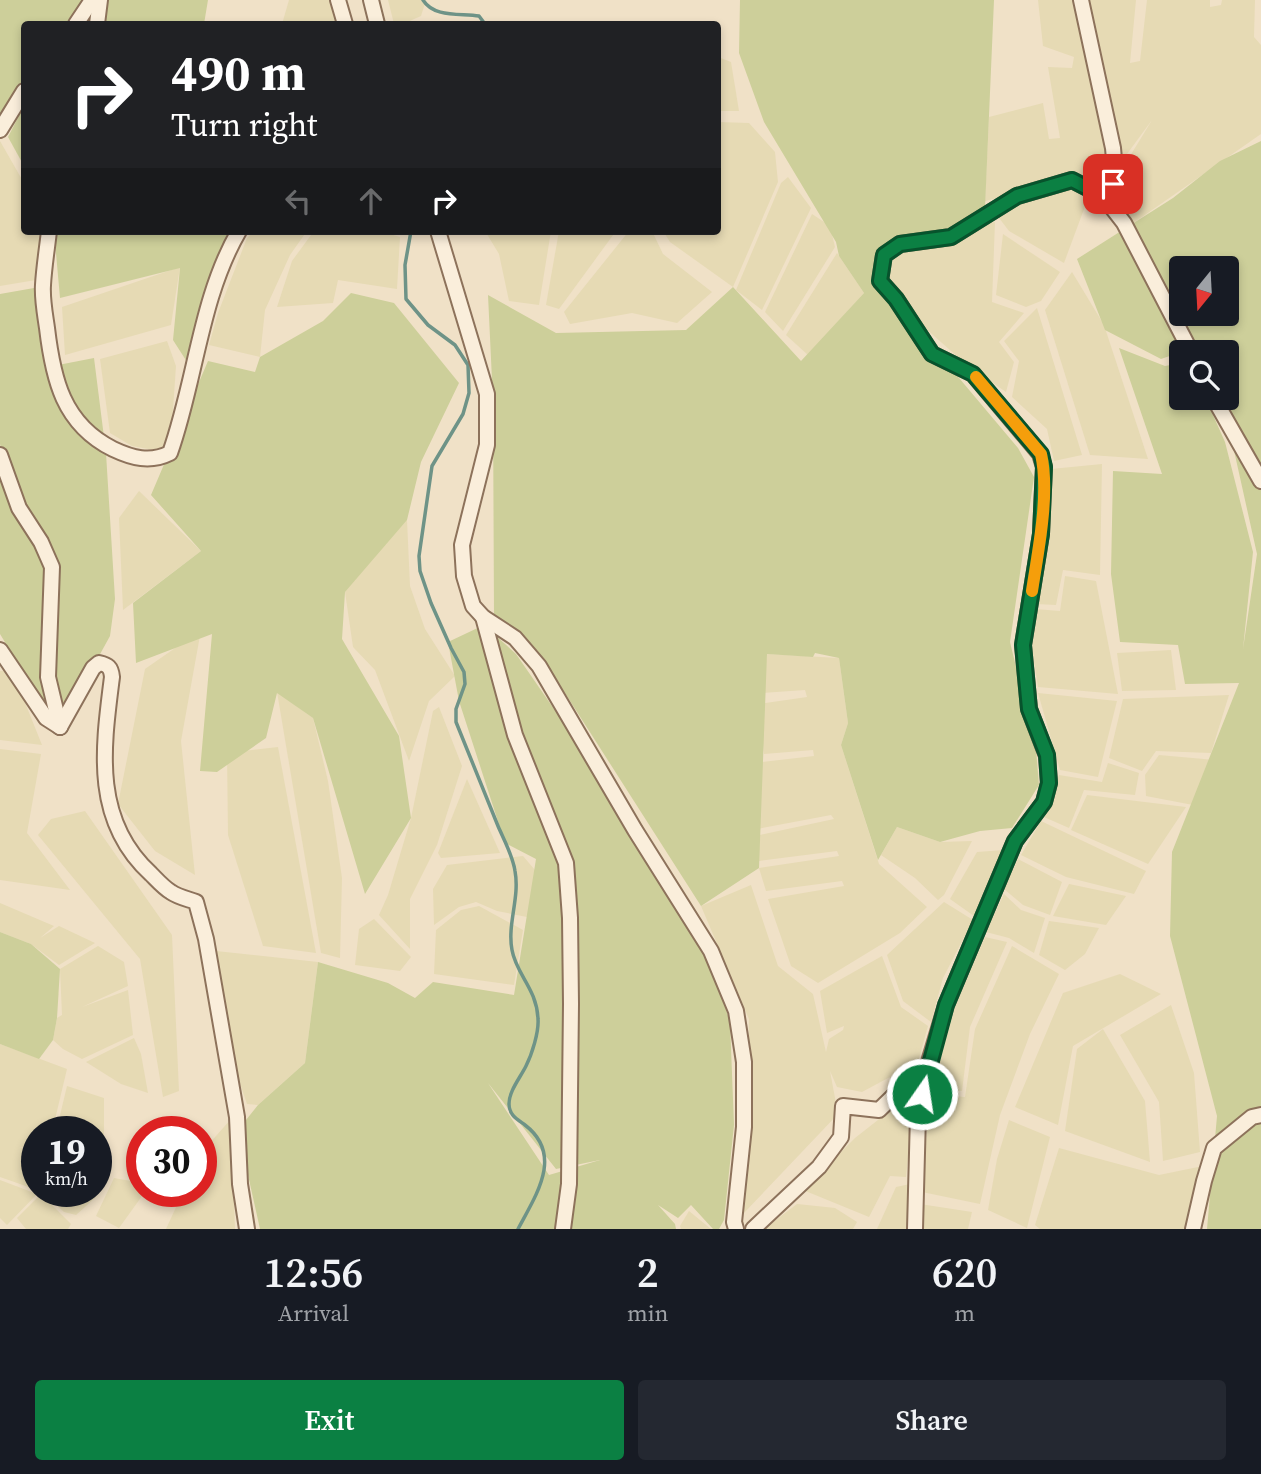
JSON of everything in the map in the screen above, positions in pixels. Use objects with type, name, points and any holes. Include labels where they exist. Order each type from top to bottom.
[{"type":"street","points":[[78,21],[92,0]]},
{"type":"street","points":[[97,21],[100,0]]},
{"type":"street","points":[[371,0],[376,21]]},
{"type":"street","points":[[1080,0],[1114,148],[1116,169],[1113,184],[1103,196]]},
{"type":"street","points":[[340,1],[344,21]]},
{"type":"street","points":[[0,130],[21,96]]},
{"type":"street","points":[[915,1229],[918,1115],[926,1072],[946,1005],[1015,841],[1044,802],[1049,783],[1047,755],[1029,709],[1023,645],[1041,534],[1044,467],[1041,454],[973,374],[932,354],[896,299],[880,281],[884,255],[900,244],[951,237],[1017,196],[1072,180],[1103,196],[1124,223],[1185,340]]},
{"type":"street","points":[[49,235],[42,288],[51,358],[63,400],[73,418],[82,427],[107,446],[140,459],[159,458],[170,453],[184,410],[210,300],[237,235]]},
{"type":"street","points":[[439,235],[487,394],[487,445],[462,545],[464,576],[473,606],[483,617],[515,638],[539,666],[635,830],[711,951],[736,1011],[744,1062],[744,1127],[734,1222],[736,1229]]},
{"type":"street","points":[[1220,410],[1261,481]]},
{"type":"street","points":[[0,457],[19,508],[41,542],[52,567],[48,677],[60,727]]},
{"type":"street","points":[[483,617],[516,735],[566,863],[570,918],[571,1016],[569,1184],[563,1229]]},
{"type":"street","points":[[0,650],[46,718],[60,727]]},
{"type":"street","points":[[60,727],[93,668],[99,663],[108,665],[112,669],[112,677],[104,736],[109,809],[127,848],[141,865],[171,892],[196,902],[206,939],[237,1117],[240,1184],[247,1229]]},
{"type":"street","points":[[753,1229],[827,1157],[841,1138],[844,1106],[879,1110],[913,1077],[926,1072]]},
{"type":"street","points":[[1193,1229],[1214,1148],[1252,1117],[1261,1115]]},
{"type":"shaded area","points":[[289,0],[335,0],[341,21],[283,21]]},
{"type":"shaded area","points":[[388,0],[426,0],[421,16],[410,21],[393,21]]},
{"type":"shaded area","points":[[1038,0],[1136,0],[1130,63],[1140,61],[1147,0],[1210,0],[1210,7],[1221,5],[1222,0],[1255,0],[1254,37],[1261,45],[1261,134],[1132,224],[1113,184],[1152,120],[1116,169],[1103,196],[1072,180],[985,201],[989,117],[1043,103],[1049,139],[1060,138],[1048,67],[1072,68],[1074,57],[1043,46]]},
{"type":"shaded area","points":[[721,58],[731,62],[739,111],[721,111]]},
{"type":"shaded area","points":[[721,122],[749,123],[775,152],[778,182],[733,287],[670,242],[666,235],[721,235]]},
{"type":"shaded area","points":[[0,141],[21,178],[21,235],[40,235],[36,280],[0,286]]},
{"type":"shaded area","points":[[788,177],[811,208],[762,310],[736,290],[781,183]]},
{"type":"shaded area","points":[[1052,187],[1090,193],[1064,263],[1009,231],[996,214]]},
{"type":"shaded area","points":[[812,214],[830,226],[835,247],[783,331],[765,312]]},
{"type":"shaded area","points":[[995,222],[992,302],[1024,313],[999,342],[1014,362],[1006,392],[968,366],[890,297],[882,268],[900,244]]},
{"type":"shaded area","points":[[1003,234],[1060,272],[1041,301],[1026,307],[996,295]]},
{"type":"shaded area","points":[[250,235],[304,235],[290,255],[265,310],[260,357],[209,345],[218,313]]},
{"type":"shaded area","points":[[311,235],[400,237],[397,289],[338,280],[333,303],[277,307],[292,261]]},
{"type":"shaded area","points":[[487,235],[550,235],[539,305],[509,301],[499,254]]},
{"type":"shaded area","points":[[558,235],[613,235],[559,309],[546,305]]},
{"type":"shaded area","points":[[626,235],[654,235],[663,254],[712,292],[677,323],[632,313],[570,324],[564,312]]},
{"type":"shaded area","points":[[837,253],[864,293],[808,355],[786,335]]},
{"type":"shaded area","points":[[180,267],[171,325],[65,355],[62,307]]},
{"type":"shaded area","points":[[1072,272],[1104,325],[1148,459],[1090,455],[1045,310]]},
{"type":"shaded area","points":[[1037,308],[1082,455],[1054,461],[1047,429],[1012,397],[1019,361],[1004,341]]},
{"type":"shaded area","points":[[167,341],[176,366],[170,453],[132,446],[110,433],[100,359]]},
{"type":"shaded area","points":[[1102,464],[1100,575],[1063,570],[1056,605],[1036,604],[1051,469]]},
{"type":"shaded area","points":[[139,491],[201,551],[123,610],[119,518]]},
{"type":"shaded area","points":[[407,520],[410,586],[425,629],[455,676],[429,701],[409,761],[375,670],[353,647],[345,592],[377,539]]},
{"type":"shaded area","points":[[1065,576],[1096,581],[1118,694],[1038,687],[1032,649],[1035,609],[1060,611]]},
{"type":"shaded area","points":[[201,630],[181,741],[195,875],[155,851],[118,804],[145,669]]},
{"type":"shaded area","points":[[1171,650],[1176,690],[1122,691],[1117,653]]},
{"type":"shaded area","points":[[767,654],[839,658],[848,723],[841,745],[879,864],[927,907],[900,933],[818,983],[791,966],[768,899],[844,886],[842,881],[766,891],[759,868],[839,856],[837,851],[759,861],[755,836],[834,819],[831,815],[757,829],[762,762],[814,756],[813,750],[764,754],[759,704],[807,697],[805,690],[762,693]]},
{"type":"shaded area","points":[[12,670],[42,745],[0,740],[0,671]]},
{"type":"shaded area","points":[[277,692],[313,718],[328,781],[342,878],[340,958],[321,953]]},
{"type":"shaded area","points":[[1038,693],[1117,701],[1098,777],[1060,770]]},
{"type":"shaded area","points":[[1229,695],[1211,753],[1156,751],[1142,771],[1109,758],[1123,699]]},
{"type":"shaded area","points":[[439,707],[462,766],[437,845],[410,899],[410,949],[379,915],[388,895],[411,818],[433,711]]},
{"type":"shaded area","points":[[278,747],[316,953],[263,946],[228,835],[227,753]]},
{"type":"shaded area","points":[[0,749],[41,754],[27,833],[70,890],[0,880]]},
{"type":"shaded area","points":[[1159,755],[1215,760],[1193,805],[1146,796],[1145,775]]},
{"type":"shaded area","points":[[1108,763],[1139,773],[1135,795],[1084,790],[1069,828],[1044,817],[1059,775],[1102,782]]},
{"type":"shaded area","points":[[467,779],[500,853],[441,858],[438,853]]},
{"type":"shaded area","points":[[1087,795],[1186,807],[1148,864],[1071,830]]},
{"type":"shaded area","points":[[85,811],[172,935],[179,1091],[163,1097],[140,959],[38,835],[51,819]]},
{"type":"shaded area","points":[[1041,821],[1146,871],[1134,894],[1066,877],[1021,855]]},
{"type":"shaded area","points":[[897,827],[940,842],[972,841],[944,895],[938,900],[915,878],[881,855]]},
{"type":"shaded area","points":[[1004,850],[974,916],[950,899],[977,852]]},
{"type":"shaded area","points":[[523,856],[535,870],[532,918],[497,911],[476,902],[459,907],[434,925],[433,889],[447,865]]},
{"type":"shaded area","points":[[1018,859],[1062,882],[1050,915],[1023,905],[1004,889]]},
{"type":"shaded area","points":[[1069,884],[1126,896],[1106,925],[1053,916]]},
{"type":"shaded area","points":[[751,885],[778,966],[813,994],[826,1052],[829,1039],[843,1030],[844,1026],[827,1033],[820,991],[882,956],[901,1007],[928,1026],[918,1062],[862,1092],[837,1087],[830,1071],[838,1114],[744,1213],[749,1019],[701,906]]},
{"type":"shaded area","points":[[1004,894],[1021,910],[1045,918],[1034,953],[1009,938],[986,932]]},
{"type":"shaded area","points":[[944,902],[973,920],[943,978],[931,1022],[903,1001],[887,955]]},
{"type":"shaded area","points":[[0,903],[54,926],[40,938],[59,926],[95,943],[59,965],[31,944],[0,932]]},
{"type":"shaded area","points":[[479,906],[523,930],[514,985],[434,974],[436,930],[461,910]]},
{"type":"shaded area","points":[[374,919],[411,957],[400,971],[355,965],[359,929]]},
{"type":"shaded area","points":[[1049,921],[1099,928],[1085,954],[1065,970],[1039,955]]},
{"type":"shaded area","points":[[985,937],[1007,942],[970,1027],[962,1091],[933,1088],[935,1063]]},
{"type":"shaded area","points":[[98,946],[124,962],[128,986],[82,1007],[128,990],[133,1035],[82,1059],[53,1040],[57,1018],[62,1015],[60,969]]},
{"type":"shaded area","points":[[1012,946],[1059,974],[1030,1034],[1000,1115],[980,1204],[922,1192],[930,1094],[965,1097],[975,1029]]},
{"type":"shaded area","points":[[216,951],[318,962],[305,1063],[258,1105],[247,1104],[224,1037]]},
{"type":"shaded area","points":[[1120,974],[1161,994],[1073,1046],[1058,1125],[1015,1107],[1063,993]]},
{"type":"shaded area","points":[[1171,1005],[1194,1073],[1200,1152],[1163,1161],[1159,1102],[1120,1035]]},
{"type":"shaded area","points":[[1103,1029],[1145,1101],[1150,1162],[1065,1131],[1077,1049]]},
{"type":"shaded area","points":[[134,1038],[141,1054],[148,1093],[121,1084],[86,1062]]},
{"type":"shaded area","points":[[0,1044],[67,1069],[56,1116],[21,1116],[21,1184],[0,1177]]},
{"type":"shaded area","points":[[67,1086],[104,1098],[104,1116],[60,1116]]},
{"type":"shaded area","points":[[915,1091],[906,1177],[890,1176],[869,1217],[803,1190],[855,1138]]},
{"type":"shaded area","points":[[231,1119],[235,1229],[166,1229],[176,1207],[217,1207],[217,1135]]},
{"type":"shaded area","points":[[1009,1120],[1050,1137],[1027,1228],[988,1210],[997,1159]]},
{"type":"shaded area","points":[[1059,1148],[1159,1175],[1203,1166],[1187,1229],[1040,1229],[1035,1225]]},
{"type":"shaded area","points":[[114,1178],[126,1180],[126,1207],[134,1207],[119,1228],[96,1216],[100,1207],[112,1207]]},
{"type":"shaded area","points":[[0,1180],[21,1188],[21,1207],[24,1207],[7,1225],[0,1218]]},
{"type":"shaded area","points":[[910,1184],[907,1229],[877,1229],[896,1187]]},
{"type":"shaded area","points":[[797,1204],[835,1208],[857,1222],[853,1229],[764,1229]]},
{"type":"shaded area","points":[[920,1204],[972,1212],[968,1229],[920,1229]]},
{"type":"shaded area","points":[[28,1207],[54,1207],[71,1224],[68,1229],[26,1229],[17,1218]]},
{"type":"shaded area","points":[[59,1207],[85,1207],[76,1215],[64,1212]]},
{"type":"shaded area","points":[[689,1211],[711,1229],[681,1229],[680,1226]]},
{"type":"green space","points":[[0,0],[208,0],[204,21],[21,21],[21,91],[0,127]]},
{"type":"green space","points":[[740,0],[994,0],[985,208],[944,238],[900,244],[874,277],[1018,448],[1034,477],[1010,642],[1036,749],[1039,785],[1012,828],[980,831],[940,842],[897,827],[878,860],[841,745],[848,723],[839,658],[815,653],[813,657],[767,654],[759,868],[701,906],[547,665],[494,616],[493,401],[488,295],[556,333],[686,330],[733,287],[801,361],[864,293],[839,256],[836,242],[764,122],[739,53]]},
{"type":"green space","points":[[21,112],[21,161],[8,137]]},
{"type":"green space","points":[[1261,141],[1261,1229],[1207,1229],[1217,1116],[1170,936],[1172,852],[1239,683],[1185,684],[1178,645],[1120,642],[1111,574],[1113,471],[1162,474],[1119,348],[1169,365],[1169,410],[1211,410],[1225,442],[1253,552],[1243,649],[1257,554],[1229,428],[1220,410],[1239,410],[1239,340],[1169,340],[1169,356],[1161,359],[1105,330],[1077,259],[1173,198],[1220,161]]},
{"type":"green space","points":[[54,235],[227,235],[217,257],[189,365],[173,340],[180,268],[60,298]]},
{"type":"green space","points":[[34,288],[53,366],[94,358],[106,453],[115,599],[110,636],[60,727],[54,723],[0,634],[0,452],[3,457],[0,444],[0,294]]},
{"type":"green space","points":[[351,293],[394,303],[459,383],[421,462],[407,520],[345,592],[342,639],[399,736],[411,818],[365,894],[313,718],[277,693],[266,738],[217,772],[200,771],[212,634],[136,663],[133,603],[201,551],[151,495],[208,361],[255,372],[260,357],[323,321]]},
{"type":"green space","points":[[484,625],[516,654],[695,913],[730,1022],[734,1125],[724,1220],[719,1229],[713,1229],[691,1205],[678,1218],[658,1205],[675,1224],[676,1229],[260,1229],[238,1130],[258,1105],[305,1063],[318,962],[388,983],[415,998],[433,982],[514,995],[536,859],[505,843],[459,701],[448,642]],"holes":[[[488,1083],[556,1169],[600,1160],[549,1175]]]},
{"type":"green space","points":[[0,932],[31,944],[60,969],[53,1040],[39,1059],[0,1044]]},
{"type":"waterway","points":[[423,0],[434,10],[448,14],[479,16],[483,21]]},
{"type":"waterway","points":[[410,235],[405,265],[406,299],[428,325],[455,345],[468,365],[469,393],[463,414],[432,466],[419,556],[420,571],[431,603],[464,672],[465,684],[456,709],[456,722],[512,860],[516,881],[511,930],[512,950],[537,1008],[535,1043],[513,1089],[509,1104],[514,1116],[537,1137],[545,1162],[538,1189],[518,1229]]},
{"type":"slow traffic","points":[[976,377],[1041,454],[1044,467],[1041,534],[1032,591]]},
{"type":"route","points":[[922,1094],[946,1005],[1015,841],[1044,802],[1049,783],[1047,755],[1029,709],[1023,645],[1041,534],[1044,467],[1041,454],[973,374],[932,354],[896,299],[880,281],[884,255],[900,244],[951,237],[1017,196],[1072,180],[1103,196],[1113,184]]}]
